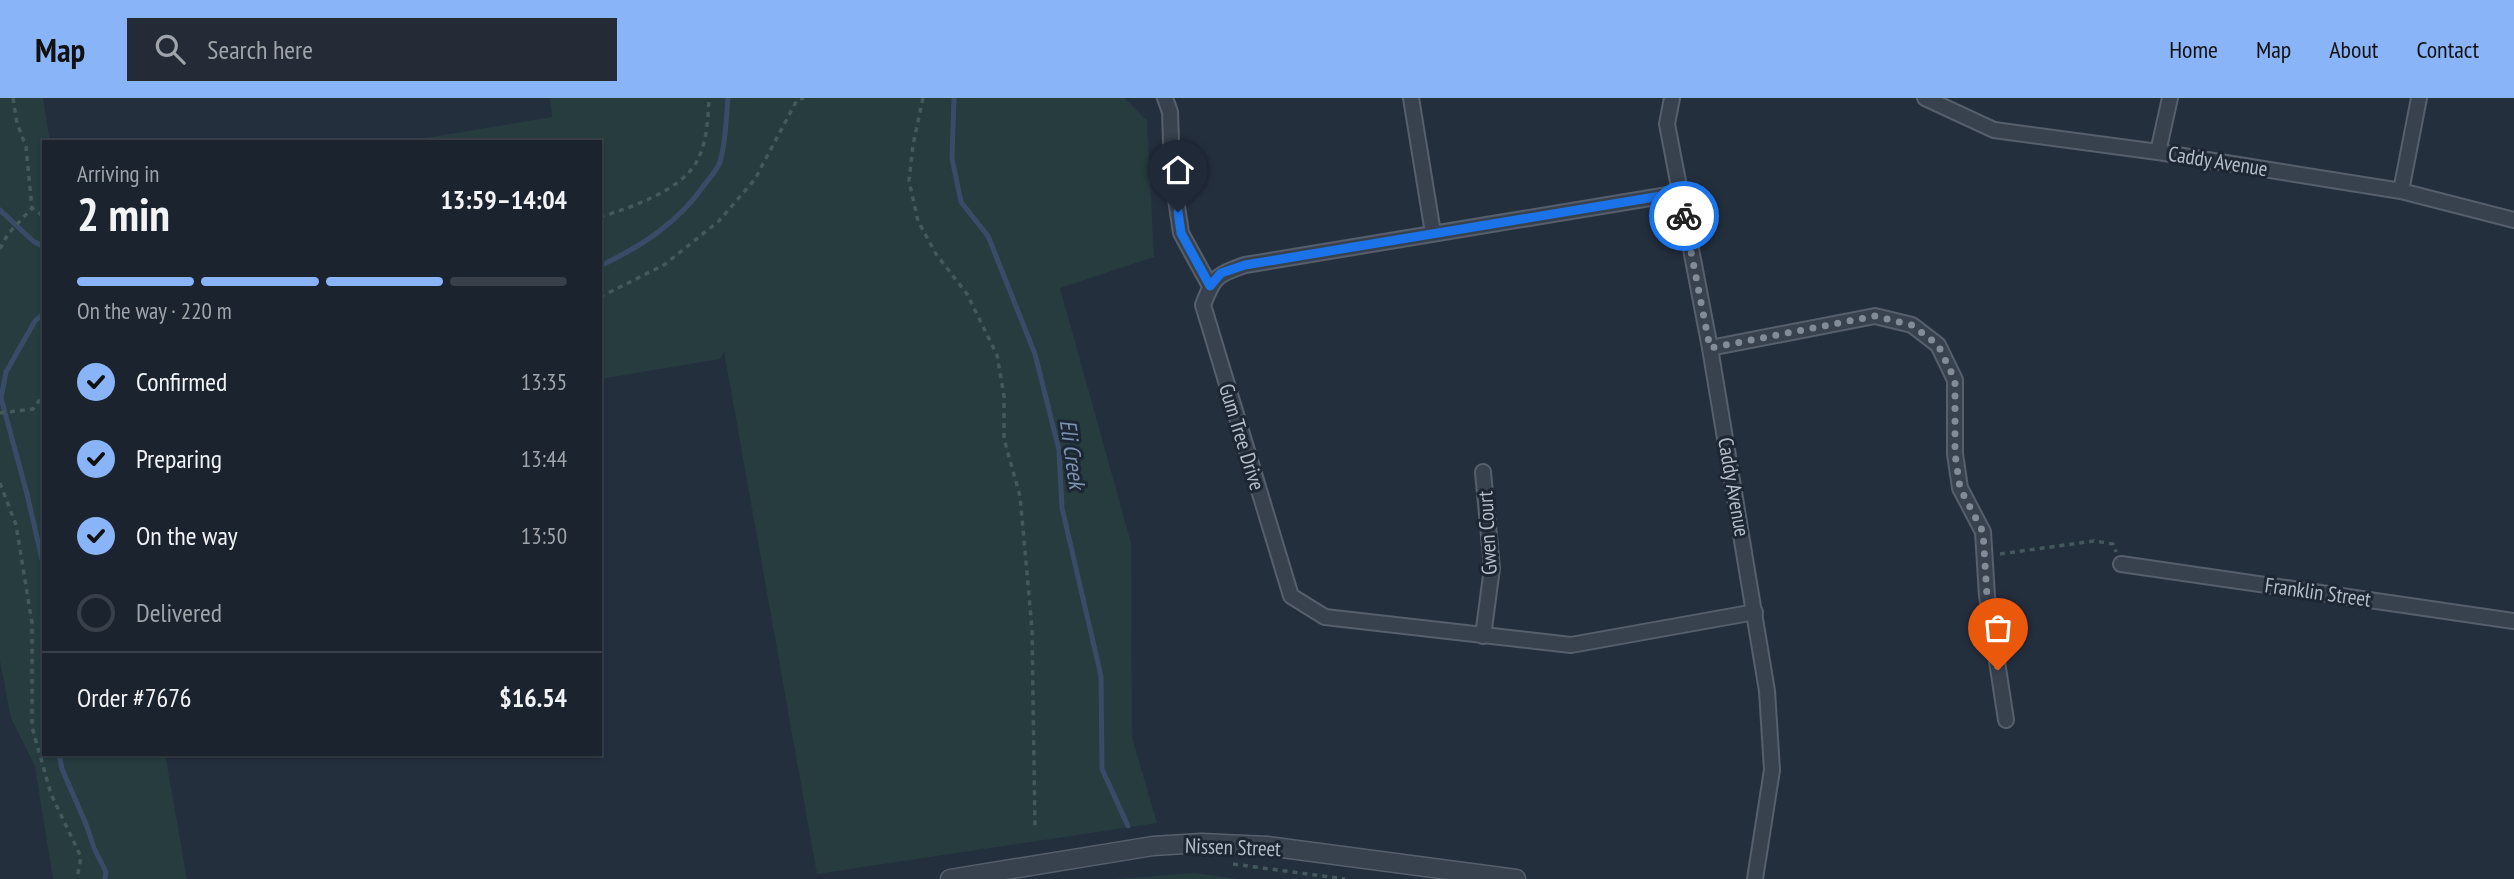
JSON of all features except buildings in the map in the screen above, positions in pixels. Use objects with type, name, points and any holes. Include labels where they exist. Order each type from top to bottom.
[{"type":"street","points":[[1165,98],[1170,112],[1172,172],[1181,233],[1210,286],[1221,273],[1245,265],[1679,193]]},
{"type":"street","points":[[1412,98],[1433,233]]},
{"type":"street","name":"Caddy Avenue","points":[[1672,98],[1667,124],[1710,348],[1767,691],[1772,770],[1755,879]]},
{"type":"street","name":"Caddy Avenue","points":[[1925,98],[1994,130],[2158,152],[2401,191],[2514,220]]},
{"type":"street","points":[[2158,152],[2170,98]]},
{"type":"street","points":[[2401,191],[2418,98]]},
{"type":"street","name":"Gum Tree Drive","points":[[1210,286],[1203,305],[1292,596],[1325,617],[1571,645],[1755,611]]},
{"type":"street","points":[[1710,348],[1875,316],[1912,325],[1938,345],[1955,380],[1955,454],[1960,488],[1983,532],[1987,596],[2006,719]]},
{"type":"street","name":"Gwen Court","points":[[1483,472],[1492,568],[1483,636]]},
{"type":"street","name":"Franklin Street","points":[[2121,564],[2514,621]]},
{"type":"street","name":"Nissen Street","points":[[950,879],[1153,846],[1201,843],[1267,845],[1516,879]]},
{"type":"path","points":[[13,98],[17,123],[26,147],[32,208],[42,216]]},
{"type":"path","points":[[602,216],[647,199],[687,174],[697,162],[704,144],[709,98]]},
{"type":"path","points":[[602,297],[664,265],[719,221],[755,179],[797,100],[804,98]]},
{"type":"path","points":[[923,98],[909,181],[918,221],[936,254],[967,294],[997,355],[1004,396],[1003,439],[1020,496],[1032,629],[1035,830]]},
{"type":"path","points":[[0,249],[8,234],[32,208]]},
{"type":"path","points":[[0,413],[33,409],[42,397]]},
{"type":"path","points":[[0,483],[16,525],[32,622],[32,727],[51,794],[80,857],[77,879]]},
{"type":"path","points":[[1984,556],[2094,541],[2113,544],[2121,564]]},
{"type":"path","points":[[1232,863],[1345,879]]},
{"type":"green space","points":[[0,98],[43,98],[50,140],[42,140],[42,756],[165,756],[187,879],[53,879],[35,766],[11,718],[0,661]]},
{"type":"green space","points":[[550,98],[1125,98],[1147,121],[1154,257],[1060,288],[1131,543],[1132,737],[1157,823],[817,874],[724,351],[720,359],[602,379],[602,140],[413,140],[552,117]]},
{"type":"green space","points":[[1194,873],[1239,879],[1114,879]]},
{"type":"waterway","points":[[602,265],[645,242],[671,222],[711,177],[722,154],[728,98]]},
{"type":"waterway","name":"Eli Creek","points":[[954,98],[952,158],[961,202],[988,236],[1035,354],[1059,450],[1062,508],[1101,676],[1102,769],[1128,826]]},
{"type":"waterway","points":[[0,210],[33,241],[42,246]]},
{"type":"waterway","points":[[42,315],[35,321],[6,372],[1,398],[42,559]]},
{"type":"waterway","points":[[59,756],[62,769],[106,872],[105,879]]},
{"type":"way so far","points":[[1684,216],[1710,348],[1875,316],[1912,325],[1938,345],[1955,380],[1955,454],[1960,488],[1983,532],[1987,596],[1998,670]]},
{"type":"route","points":[[1178,212],[1181,233],[1210,286],[1221,273],[1245,265],[1679,193],[1684,216]]}]
